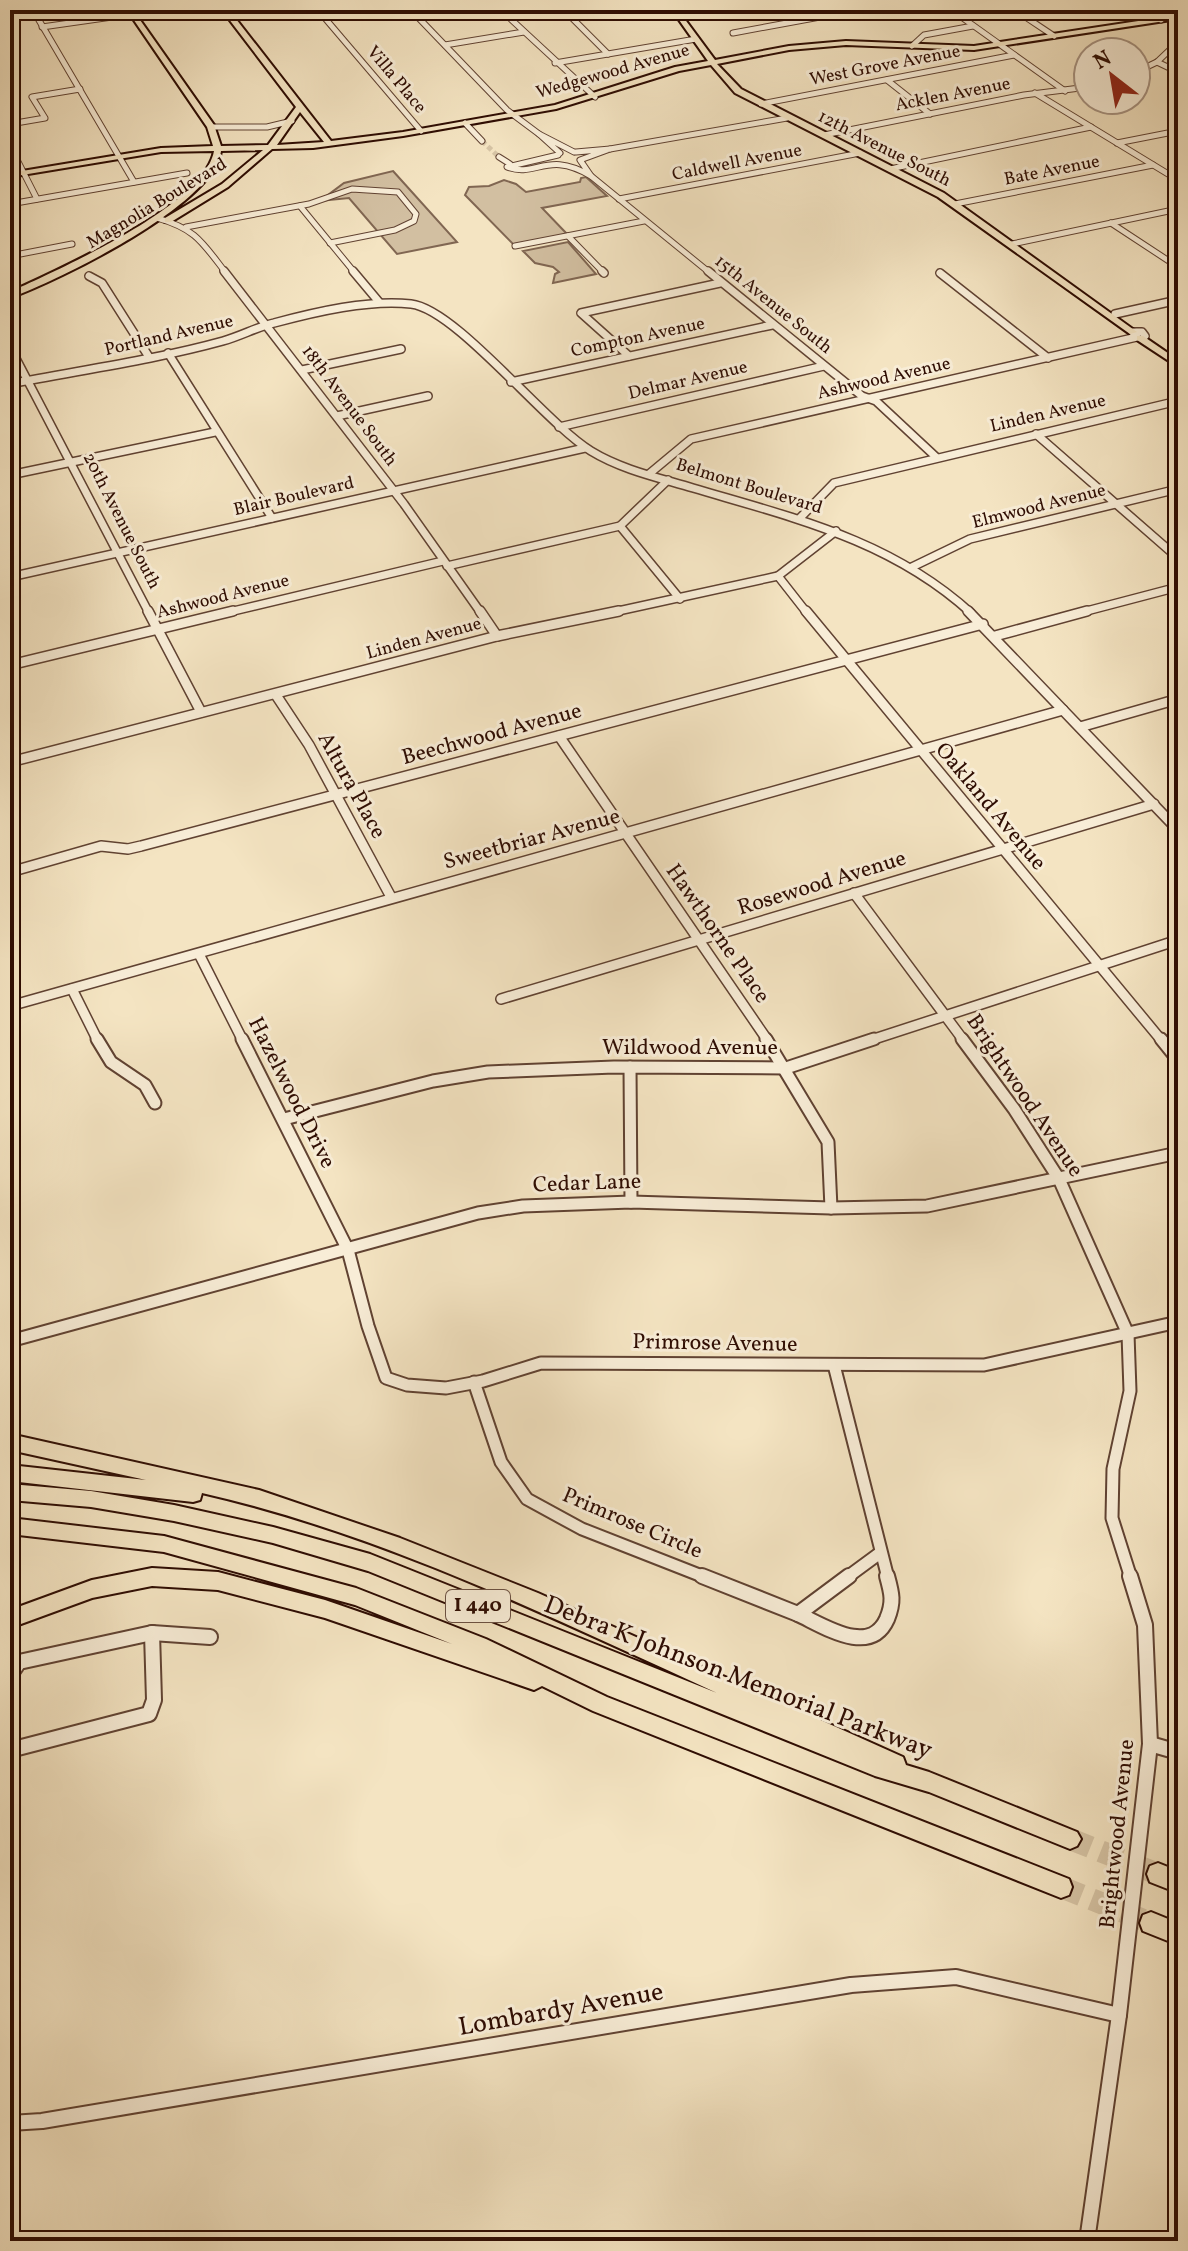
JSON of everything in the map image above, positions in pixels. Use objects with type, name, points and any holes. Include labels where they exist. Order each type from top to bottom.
[{"type":"highway","points":[[10,1442],[259,1498],[400,1546],[711,1678],[878,1755],[929,1782]]},
{"type":"highway","points":[[10,1473],[175,1490],[400,1546]]},
{"type":"highway","name":"Debra K Johnson Memorial Parkway","points":[[10,1492],[91,1499],[174,1513],[273,1535],[370,1563],[875,1766],[929,1782],[1070,1839]]},
{"type":"highway","name":"I 440","points":[[10,1526],[164,1544],[356,1597],[479,1645],[600,1704],[1061,1887]]},
{"type":"highway","points":[[10,1619],[92,1589],[152,1577],[218,1581],[325,1609],[600,1704]]},
{"type":"highway","points":[[1151,1923],[1178,1934]]},
{"type":"main road","points":[[225,10],[329,144]]},
{"type":"main road","name":"12th Avenue South","points":[[675,10],[732,86],[787,118],[955,204],[1178,364]]},
{"type":"main road","points":[[131,12],[211,127],[218,147]]},
{"type":"main road","name":"Wedgewood Avenue","points":[[10,175],[121,156],[218,147],[329,144],[421,131],[595,97],[662,73],[711,61],[820,44],[869,43],[946,48],[1000,45],[1178,17]]},
{"type":"main road","name":"Magnolia Boulevard","points":[[10,303],[225,185],[272,147],[300,107]]},
{"type":"main road","name":"Magnolia Boulevard","points":[[10,295],[162,219],[197,186],[214,164],[218,147]]},
{"type":"main road","name":"12th Avenue South","points":[[1096,303],[1115,314],[1139,335]]},
{"type":"street","points":[[33,10],[134,182]]},
{"type":"street","points":[[42,27],[161,10]]},
{"type":"street","name":"Villa Place","points":[[318,10],[421,131]]},
{"type":"street","name":"15th Avenue South","points":[[411,10],[513,115],[539,134],[577,154],[580,164],[591,176],[644,221],[824,366],[876,401],[936,457]]},
{"type":"street","points":[[501,10],[595,97]]},
{"type":"street","points":[[797,10],[809,19]]},
{"type":"street","points":[[733,33],[858,10]]},
{"type":"street","points":[[1015,10],[1054,36]]},
{"type":"street","points":[[1144,10],[1161,20]]},
{"type":"street","points":[[953,11],[1065,91]]},
{"type":"street","points":[[557,12],[570,16],[608,54]]},
{"type":"street","points":[[912,46],[924,35],[973,26]]},
{"type":"street","points":[[445,45],[524,32]]},
{"type":"street","points":[[555,63],[696,39]]},
{"type":"street","points":[[1152,64],[1178,42]]},
{"type":"street","name":"West Grove Avenue","points":[[761,104],[1014,55]]},
{"type":"street","points":[[1157,62],[1178,72]]},
{"type":"street","points":[[887,80],[930,114]]},
{"type":"street","points":[[10,124],[45,118],[32,97],[80,89]]},
{"type":"street","name":"Acklen Avenue","points":[[824,135],[1035,93],[1072,90]]},
{"type":"street","points":[[1035,93],[1178,180]]},
{"type":"street","points":[[516,167],[559,154],[610,149],[787,118]]},
{"type":"street","points":[[211,127],[267,127],[292,121]]},
{"type":"street","points":[[465,123],[482,141]]},
{"type":"street","points":[[890,169],[1091,127]]},
{"type":"street","points":[[1117,143],[1178,131]]},
{"type":"street","name":"15th Avenue South","points":[[539,134],[565,161],[591,176]]},
{"type":"street","points":[[10,146],[37,199]]},
{"type":"street","name":"Caldwell Avenue","points":[[619,199],[860,153]]},
{"type":"street","points":[[499,157],[516,167],[565,161],[577,154]]},
{"type":"street","name":"Bate Avenue","points":[[955,204],[1153,165]]},
{"type":"street","points":[[10,204],[187,173]]},
{"type":"street","points":[[186,227],[309,204],[349,189],[371,188],[401,194],[416,213],[425,217],[395,230],[330,243]]},
{"type":"street","points":[[300,206],[379,302]]},
{"type":"street","points":[[1012,244],[1178,209]]},
{"type":"street","points":[[414,221],[416,213]]},
{"type":"street","name":"18th Avenue South","points":[[162,219],[186,227],[200,239],[394,491],[497,636]]},
{"type":"street","points":[[515,246],[644,221]]},
{"type":"street","points":[[1111,223],[1178,267]]},
{"type":"street","points":[[568,236],[604,273]]},
{"type":"street","points":[[10,256],[72,244]]},
{"type":"street","points":[[940,273],[1048,358]]},
{"type":"street","points":[[89,276],[102,283],[149,357]]},
{"type":"street","points":[[629,356],[581,313],[720,283]]},
{"type":"street","points":[[1115,314],[1178,300]]},
{"type":"street","name":"Belmont Boulevard","points":[[379,302],[406,301],[438,313],[559,427],[585,448],[612,462],[800,518],[836,531],[912,567],[944,589],[983,624],[1178,830]]},
{"type":"street","name":"Portland Avenue","points":[[10,384],[224,341],[266,325],[379,302]]},
{"type":"street","name":"Compton Avenue","points":[[511,382],[772,325]]},
{"type":"street","name":"Ashwood Avenue","points":[[649,474],[688,440],[1139,335]]},
{"type":"street","name":"20th Avenue South","points":[[10,347],[201,712]]},
{"type":"street","points":[[302,370],[401,349]]},
{"type":"street","points":[[168,353],[272,518]]},
{"type":"street","name":"Delmar Avenue","points":[[559,427],[824,366]]},
{"type":"street","points":[[337,416],[428,396]]},
{"type":"street","name":"Linden Avenue","points":[[800,518],[834,483],[1178,401]]},
{"type":"street","points":[[10,475],[215,432]]},
{"type":"street","points":[[1036,434],[1178,558]]},
{"type":"street","name":"Blair Boulevard","points":[[10,577],[585,448]]},
{"type":"street","points":[[668,480],[620,526],[680,599]]},
{"type":"street","name":"Elmwood Avenue","points":[[912,567],[970,539],[1178,489]]},
{"type":"street","name":"Ashwood Avenue","points":[[10,665],[445,563],[620,526]]},
{"type":"street","name":"Linden Avenue","points":[[10,762],[497,636],[778,576],[836,531]]},
{"type":"street","name":"Oakland Avenue","points":[[778,576],[844,661],[1178,1060]]},
{"type":"street","points":[[995,636],[1178,587]]},
{"type":"street","name":"Beechwood Avenue","points":[[10,872],[101,846],[128,849],[141,846],[983,624]]},
{"type":"street","name":"Altura Place","points":[[276,695],[336,795],[391,897]]},
{"type":"street","points":[[1080,727],[1178,699]]},
{"type":"street","name":"Sweetbriar Avenue","points":[[10,1006],[1063,710]]},
{"type":"street","name":"Hawthorne Place","points":[[559,736],[786,1068],[828,1142],[831,1208]]},
{"type":"street","name":"Rosewood Avenue","points":[[501,999],[1154,804]]},
{"type":"street","name":"Brightwood Avenue","points":[[854,893],[1014,1109],[1059,1179],[1128,1334],[1130,1391],[1113,1469],[1112,1518],[1145,1625],[1150,1744],[1119,2015],[1087,2241]]},
{"type":"street","name":"Wildwood Avenue","points":[[284,1119],[433,1081],[488,1072],[630,1067],[786,1068],[1178,940]]},
{"type":"street","name":"Hazelwood Drive","points":[[199,954],[348,1250]]},
{"type":"street","points":[[72,989],[113,1065],[141,1078],[150,1089],[155,1103]]},
{"type":"street","points":[[630,1067],[631,1202]]},
{"type":"street","name":"Cedar Lane","points":[[10,1341],[478,1213],[523,1206],[631,1202],[831,1208],[927,1206],[1178,1153]]},
{"type":"street","name":"Primrose Avenue","points":[[348,1250],[368,1326],[386,1378],[412,1388],[435,1390],[541,1363],[984,1365],[1178,1322]]},
{"type":"street","name":"Primrose Circle","points":[[474,1382],[501,1462],[527,1499],[582,1529],[847,1636],[863,1639],[882,1629],[894,1602],[834,1365]]},
{"type":"street","points":[[798,1614],[880,1553]]},
{"type":"street","points":[[10,1675],[19,1662],[152,1633],[210,1637]]},
{"type":"street","points":[[10,1737],[10,1750],[149,1714],[154,1700],[152,1633]]},
{"type":"street","points":[[1150,1744],[1178,1752]]},
{"type":"street","name":"Lombardy Avenue","points":[[10,2123],[42,2121],[851,1985],[956,1977],[1119,2015]]},
{"type":"shaded area","points":[[393,171],[457,242],[397,254],[349,198],[320,201],[344,183]]},
{"type":"shaded area","points":[[586,177],[607,196],[542,208],[567,234],[514,245],[465,195],[469,187],[489,186],[504,180],[526,192],[580,182],[581,178]]},
{"type":"shaded area","points":[[568,242],[596,274],[553,283],[555,274],[559,272],[553,267],[535,263],[523,251]]},
{"type":"tunnel","points":[[482,141],[499,157]]},
{"type":"tunnel","points":[[1070,1839],[1158,1874]]},
{"type":"tunnel","points":[[1061,1887],[1151,1923]]}]
